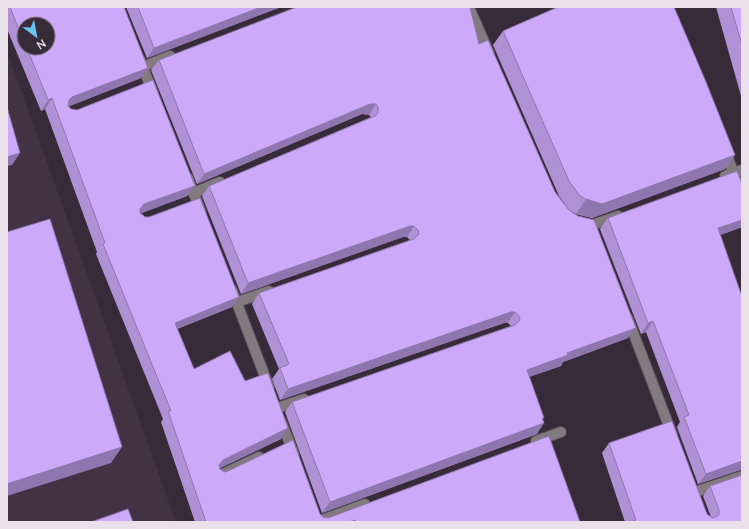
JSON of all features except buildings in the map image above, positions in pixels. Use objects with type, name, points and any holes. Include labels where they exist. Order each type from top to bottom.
[{"type":"street","points":[[469,7],[493,62]]},
{"type":"street","points":[[142,66],[180,52]]},
{"type":"street","points":[[137,53],[142,66],[145,84],[158,104]]},
{"type":"street","points":[[722,144],[738,172],[742,195]]},
{"type":"street","points":[[184,171],[193,199],[205,223]]},
{"type":"street","points":[[719,178],[738,172]]},
{"type":"street","points":[[193,199],[229,178]]},
{"type":"street","points":[[573,220],[594,229],[630,212]]},
{"type":"street","points":[[228,281],[274,401],[286,444],[297,464]]},
{"type":"street","points":[[237,302],[281,287]]},
{"type":"street","points":[[624,307],[675,440]]},
{"type":"street","points":[[274,401],[314,396]]},
{"type":"street","points":[[524,445],[561,432]]},
{"type":"street","points":[[218,476],[268,452]]},
{"type":"street","points":[[695,492],[742,476]]},
{"type":"street","points":[[318,519],[377,500]]},
{"type":"shaded area","points":[[7,51],[176,522],[7,522]]}]
